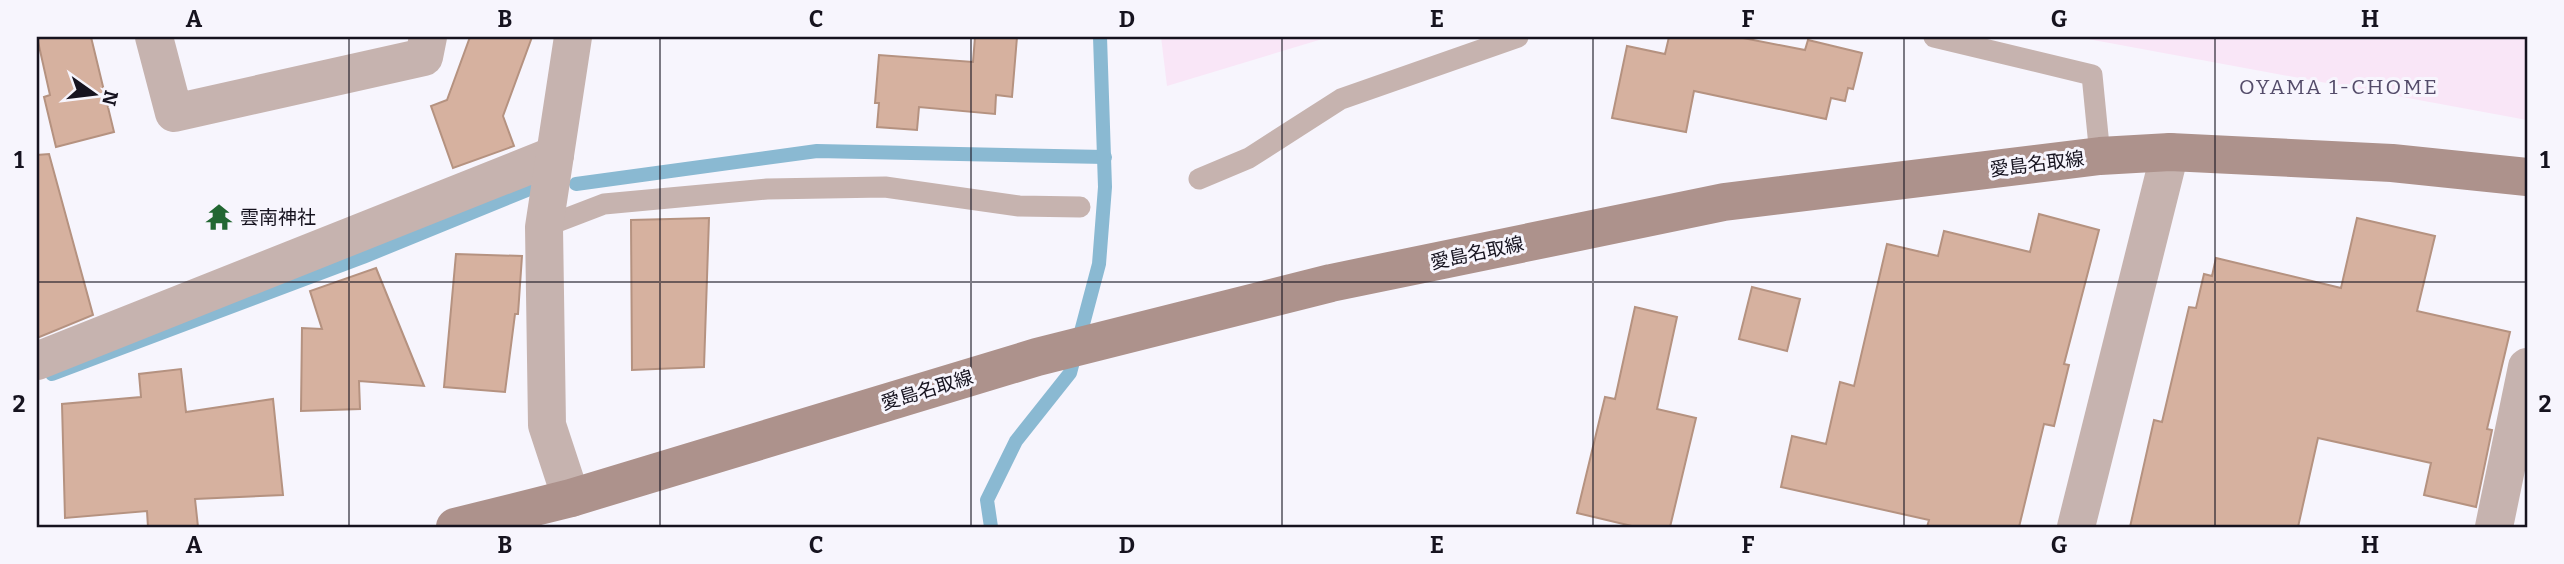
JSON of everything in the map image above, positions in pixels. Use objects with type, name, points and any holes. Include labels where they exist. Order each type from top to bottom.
[{"type":"main road","name":"愛島名取線","points":[[455,527],[578,513],[1037,357],[1331,283],[1724,202],[2100,156],[2169,152],[2392,163],[2527,177]]},
{"type":"street","points":[[154,37],[174,113],[424,57],[428,37]]},
{"type":"street","points":[[573,37],[544,227],[547,425],[578,513]]},
{"type":"street","points":[[2076,527],[2169,152]]},
{"type":"street","points":[[37,361],[555,155]]},
{"type":"street","points":[[2494,527],[2527,367]]},
{"type":"lane","points":[[1199,179],[1249,158],[1341,99],[1518,37]]},
{"type":"lane","points":[[1934,37],[2092,75],[2100,156]]},
{"type":"lane","points":[[544,227],[604,204],[767,189],[885,187],[1019,206],[1080,207]]},
{"type":"shaded area","points":[[1161,37],[1329,37],[1167,86]]},
{"type":"shaded area","points":[[2077,37],[2527,37],[2527,120]]},
{"type":"building","points":[[37,37],[91,37],[114,132],[56,147],[44,97],[50,95]]},
{"type":"building","points":[[470,37],[532,37],[503,116],[514,146],[453,168],[431,106],[447,100]]},
{"type":"building","points":[[975,37],[1017,37],[1012,97],[996,95],[995,114],[919,107],[917,130],[877,127],[879,103],[875,103],[879,55],[973,62]]},
{"type":"building","points":[[1669,37],[1738,37],[1805,50],[1808,40],[1862,53],[1853,89],[1848,88],[1845,101],[1831,98],[1826,119],[1694,91],[1686,132],[1612,118],[1627,46],[1665,54]]},
{"type":"building","points":[[49,154],[93,315],[37,338],[37,155]]},
{"type":"building","points":[[2039,214],[2099,230],[2064,364],[2069,365],[2054,426],[2044,424],[2019,527],[1927,527],[1929,520],[1781,487],[1792,436],[1826,444],[1840,382],[1854,386],[1887,244],[1938,256],[1944,231],[2030,252]]},
{"type":"building","points":[[709,218],[704,367],[632,370],[631,220]]},
{"type":"building","points":[[2357,218],[2435,236],[2417,311],[2510,332],[2487,429],[2492,430],[2476,507],[2424,495],[2431,463],[2318,438],[2298,527],[2130,527],[2154,420],[2162,422],[2189,307],[2196,308],[2204,274],[2212,276],[2216,258],[2341,288]]},
{"type":"building","points":[[456,254],[522,256],[518,314],[515,314],[505,392],[444,387]]},
{"type":"building","points":[[376,268],[424,386],[359,381],[360,409],[301,411],[302,328],[322,329],[310,291]]},
{"type":"building","points":[[1752,287],[1800,299],[1787,351],[1739,339]]},
{"type":"building","points":[[1635,307],[1677,317],[1657,409],[1696,418],[1670,527],[1636,527],[1577,513],[1605,397],[1615,399]]},
{"type":"building","points":[[181,369],[186,412],[273,399],[283,495],[195,499],[198,527],[148,527],[147,511],[65,518],[62,404],[141,397],[139,374]]},
{"type":"waterway","points":[[991,527],[987,500],[1016,441],[1070,373],[1099,264],[1105,187],[1100,37]]},
{"type":"waterway","points":[[576,184],[817,151],[1105,157]]},
{"type":"waterway","points":[[52,374],[363,257],[527,190]]},
{"type":"place","name":"雲南神社","points":[[219,217]]},
{"type":"district","name":"OYAMA 1-CHOME","points":[[2339,87]]}]
